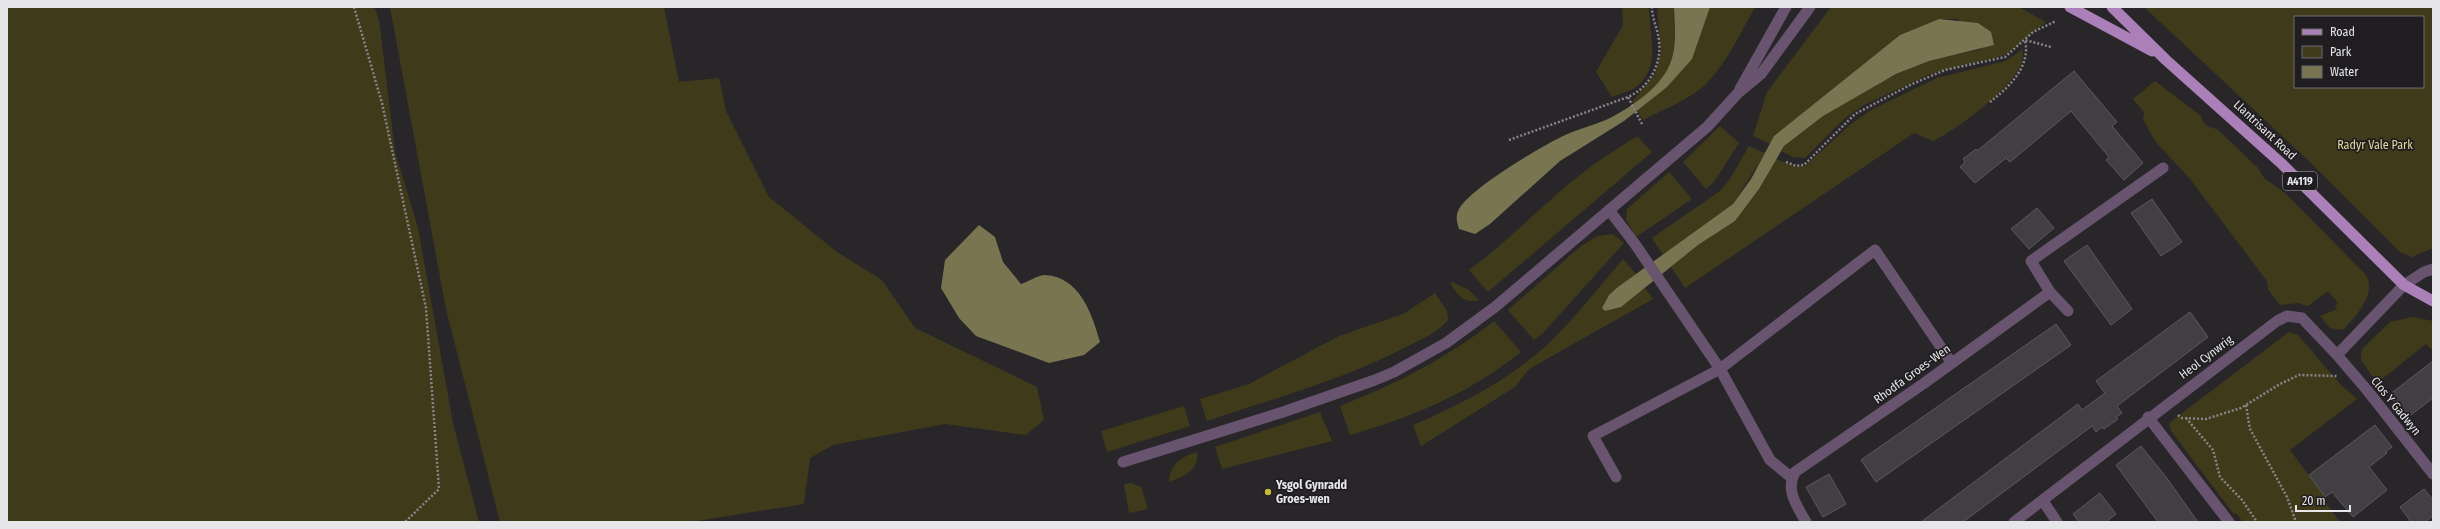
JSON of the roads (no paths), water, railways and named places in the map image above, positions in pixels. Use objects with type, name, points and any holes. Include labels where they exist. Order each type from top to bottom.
[{"type":"main road","name":"Llantrisant Road","points":[[2070,7],[2166,60]]},
{"type":"main road","name":"Llantrisant Road","points":[[2112,7],[2166,60],[2282,164],[2404,285],[2433,302]]},
{"type":"street","points":[[1738,93],[1786,7]]},
{"type":"street","points":[[1123,462],[1283,412],[1394,372],[1446,343],[1495,307],[1707,127],[1738,93],[1760,74],[1810,7]]},
{"type":"street","points":[[2068,311],[2050,292],[2031,261],[2163,168]]},
{"type":"street","points":[[1609,210],[1636,244],[1720,369],[1770,460],[1792,478],[1790,486],[1794,500],[1806,522]]},
{"type":"street","points":[[1616,477],[1593,436],[1720,369],[1875,250],[1951,362]]},
{"type":"street","points":[[2337,355],[2404,285],[2424,272],[2433,269]]},
{"type":"street","name":"Rhodfa Groes-Wen","points":[[1792,478],[1795,472],[1923,384],[1951,362],[2050,292]]},
{"type":"street","name":"Heol Cynwrig","points":[[2014,522],[2043,501],[2148,417],[2277,320],[2287,316],[2295,316],[2308,322],[2337,355]]},
{"type":"street","name":"Clos Y Gadwyn","points":[[2337,355],[2367,390],[2433,474]]},
{"type":"street","points":[[2148,417],[2229,522]]},
{"type":"street","points":[[2043,501],[2057,522]]},
{"type":"water","points":[[1674,7],[1710,7],[1692,59],[1667,87],[1624,121],[1560,161],[1490,224],[1475,234],[1459,229],[1457,217],[1459,209],[1466,200],[1491,179],[1554,140],[1616,115],[1640,99],[1661,80],[1670,65],[1674,49]]},
{"type":"water","points":[[1939,19],[1978,23],[1991,32],[1994,45],[1929,61],[1896,74],[1823,116],[1784,146],[1759,189],[1735,221],[1698,245],[1621,307],[1605,311],[1602,308],[1609,295],[1618,287],[1733,204],[1751,179],[1774,136],[1900,35]]},
{"type":"water","points":[[979,225],[995,237],[1003,262],[1021,284],[1045,275],[1057,277],[1067,282],[1076,290],[1088,309],[1100,342],[1084,355],[1049,363],[976,336],[959,318],[941,288],[945,260]]},
{"type":"place","name":"Ysgol Gynradd Groes-wen","points":[[1268,492]]},
{"type":"park label","name":"Radyr Vale Park","points":[[2375,145]]}]
